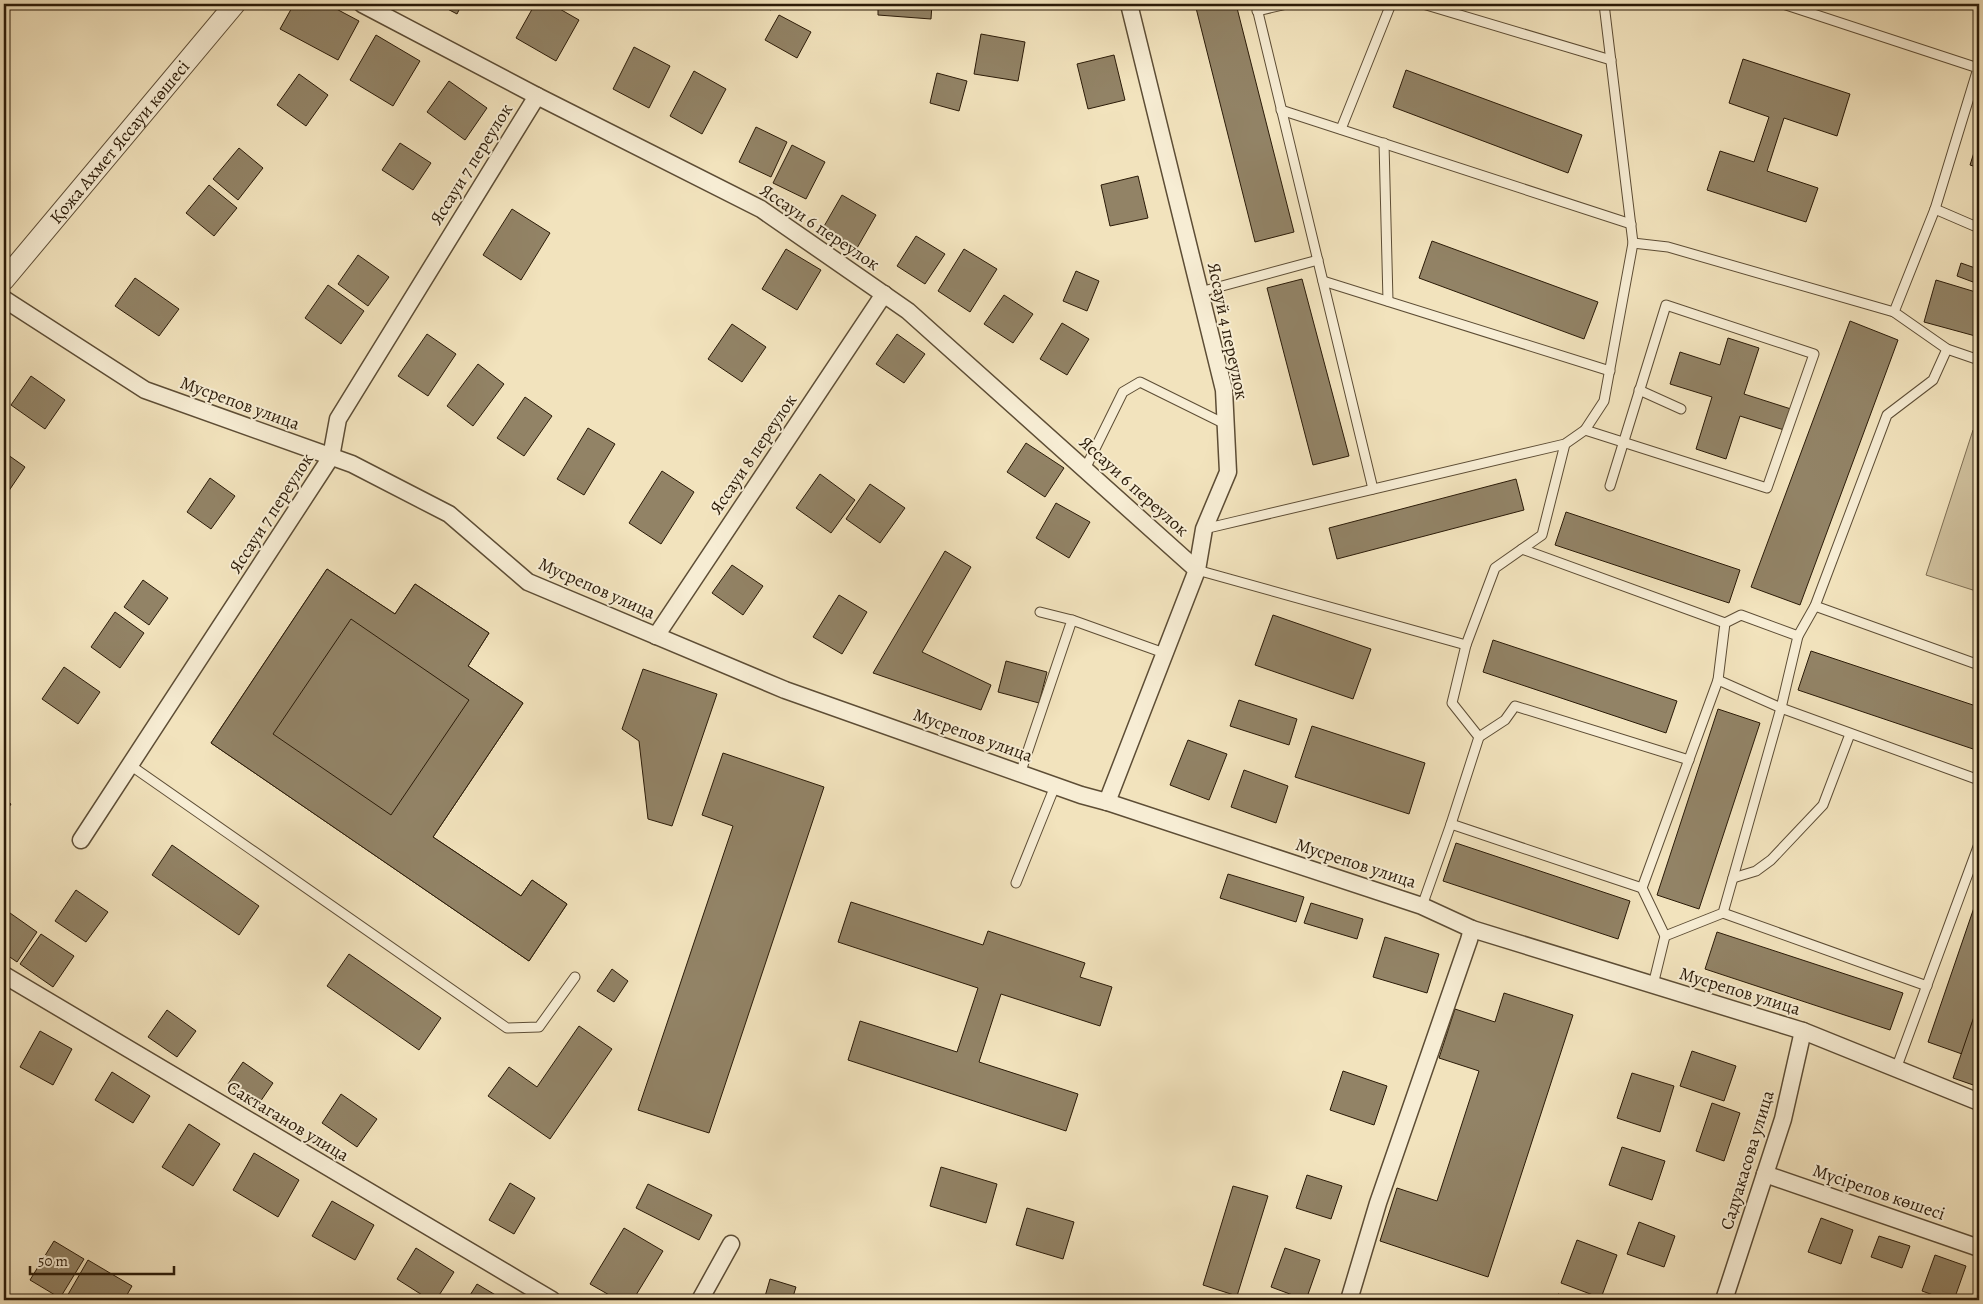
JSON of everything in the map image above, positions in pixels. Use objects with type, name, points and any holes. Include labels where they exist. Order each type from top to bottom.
[{"type":"street","name":"Қожа Ахмет Яссауи көшесі","points":[[4,280],[235,4]]},
{"type":"street","name":"Яссауи 6 переулок","points":[[362,4],[537,96],[761,209],[908,310],[1197,570]]},
{"type":"street","name":"Яссауй 4 переулок","points":[[1107,802],[1197,570],[1204,529],[1228,472],[1224,390],[1128,4]]},
{"type":"street","name":"Яссауи 7 переулок","points":[[81,840],[331,457],[338,418],[537,96]]},
{"type":"street","name":"Яссауи 8 переулок","points":[[656,636],[884,294]]},
{"type":"street","name":"Мусрепов улица","points":[[4,299],[145,390],[352,464],[449,514],[528,582],[785,690],[1054,786],[1422,906],[1472,929],[1803,1031],[1979,1102]]},
{"type":"street","points":[[1349,1300],[1378,1203],[1472,929]]},
{"type":"street","name":"Сактаганов улица","points":[[4,975],[552,1300]]},
{"type":"street","name":"Садуакасова улица","points":[[1724,1300],[1783,1119],[1803,1031]]},
{"type":"street","name":"Мүсірепов көшесі","points":[[1765,1174],[1979,1248]]},
{"type":"street","points":[[700,1300],[731,1244]]},
{"type":"lane","points":[[1287,4],[1257,7],[1373,489]]},
{"type":"lane","points":[[1341,129],[1391,4]]},
{"type":"lane","points":[[1424,4],[1611,60]]},
{"type":"lane","points":[[1204,529],[1565,444],[1586,430],[1604,400],[1633,243],[1604,4]]},
{"type":"lane","points":[[1783,4],[1979,66],[1935,209],[1894,312]]},
{"type":"lane","points":[[1282,110],[1631,224]]},
{"type":"lane","points":[[1384,143],[1388,301]]},
{"type":"lane","points":[[1935,209],[1979,228]]},
{"type":"lane","points":[[1633,243],[1668,247],[1894,312],[1948,349],[1979,360]]},
{"type":"lane","points":[[1200,292],[1318,260]]},
{"type":"lane","points":[[1323,280],[1610,371]]},
{"type":"lane","points":[[1586,430],[1623,442],[1767,488],[1814,354],[1666,305],[1639,390],[1623,442],[1610,486]]},
{"type":"lane","points":[[1723,913],[1781,708],[1798,636],[1815,606],[1887,415],[1932,380],[1948,349]]},
{"type":"lane","points":[[1085,469],[1123,392],[1140,382],[1226,424]]},
{"type":"lane","points":[[1639,390],[1681,409]]},
{"type":"lane","points":[[1480,737],[1452,703],[1466,645],[1495,568],[1542,535],[1565,444]]},
{"type":"lane","points":[[1522,549],[1725,624],[1741,615],[1798,636]]},
{"type":"lane","points":[[1197,570],[1466,645]]},
{"type":"lane","points":[[1815,606],[1979,665]]},
{"type":"lane","points":[[1040,612],[1072,620],[1164,653]]},
{"type":"lane","points":[[1020,774],[1072,620]]},
{"type":"lane","points":[[1654,985],[1665,936],[1642,888],[1718,680],[1725,624]]},
{"type":"lane","points":[[1718,680],[1781,708],[1979,780]]},
{"type":"lane","points":[[1422,906],[1452,824],[1480,737],[1505,720],[1515,706],[1689,760]]},
{"type":"lane","points":[[1733,878],[1756,871],[1771,860],[1823,805],[1850,734]]},
{"type":"lane","points":[[130,765],[507,1028],[539,1027],[575,977]]},
{"type":"lane","points":[[1016,883],[1054,786]]},
{"type":"lane","points":[[1452,824],[1642,888]]},
{"type":"lane","points":[[1896,1069],[1979,844]]},
{"type":"lane","points":[[1665,936],[1723,913],[1927,986]]},
{"type":"shaded area","points":[[1973,430],[1979,432],[1979,592],[1926,575]]},
{"type":"building","points":[[294,4],[327,4],[359,21],[338,60],[280,29]]},
{"type":"building","points":[[438,4],[462,4],[457,14]]},
{"type":"building","points":[[535,4],[551,4],[579,20],[556,61],[516,38]]},
{"type":"building","points":[[759,4],[774,4],[771,10]]},
{"type":"building","points":[[878,4],[932,4],[931,19],[878,15]]},
{"type":"building","points":[[1195,4],[1236,4],[1294,232],[1255,242]]},
{"type":"building","points":[[779,15],[811,32],[797,58],[765,40]]},
{"type":"building","points":[[981,34],[1025,42],[1018,81],[974,74]]},
{"type":"building","points":[[376,35],[420,61],[393,106],[350,80]]},
{"type":"building","points":[[634,47],[670,66],[649,108],[613,89]]},
{"type":"building","points":[[1114,55],[1125,100],[1088,109],[1077,64]]},
{"type":"building","points":[[1743,59],[1850,94],[1837,136],[1784,118],[1767,171],[1818,188],[1806,222],[1707,190],[1720,151],[1754,162],[1769,117],[1729,103]]},
{"type":"building","points":[[1406,70],[1582,135],[1568,173],[1393,107]]},
{"type":"building","points":[[694,71],[726,89],[702,134],[670,116]]},
{"type":"building","points":[[937,73],[967,81],[959,111],[930,103]]},
{"type":"building","points":[[299,74],[328,95],[306,126],[277,105]]},
{"type":"building","points":[[449,81],[487,108],[465,140],[427,112]]},
{"type":"building","points":[[756,127],[787,142],[771,177],[739,162]]},
{"type":"building","points":[[1979,137],[1979,168],[1970,165]]},
{"type":"building","points":[[400,143],[431,163],[413,190],[382,170]]},
{"type":"building","points":[[792,145],[825,162],[806,199],[773,183]]},
{"type":"building","points":[[239,148],[263,168],[238,200],[213,179]]},
{"type":"building","points":[[1138,176],[1148,218],[1110,226],[1101,185]]},
{"type":"building","points":[[209,185],[237,208],[214,236],[186,213]]},
{"type":"building","points":[[842,195],[876,215],[857,248],[823,228]]},
{"type":"building","points":[[512,209],[550,233],[521,280],[483,255]]},
{"type":"building","points":[[916,236],[945,254],[925,284],[897,266]]},
{"type":"building","points":[[1432,241],[1598,302],[1584,339],[1419,278]]},
{"type":"building","points":[[786,249],[821,270],[797,310],[762,289]]},
{"type":"building","points":[[964,249],[997,269],[970,312],[938,291]]},
{"type":"building","points":[[358,255],[389,277],[368,306],[338,284]]},
{"type":"building","points":[[1961,263],[1978,269],[1973,282],[1957,276]]},
{"type":"building","points":[[1076,271],[1099,281],[1087,311],[1063,301]]},
{"type":"building","points":[[135,278],[179,309],[159,336],[115,306]]},
{"type":"building","points":[[1302,279],[1349,456],[1313,465],[1267,288]]},
{"type":"building","points":[[1936,280],[1979,293],[1979,337],[1924,322]]},
{"type":"building","points":[[328,285],[364,311],[341,344],[305,318]]},
{"type":"building","points":[[1004,295],[1033,314],[1013,343],[984,324]]},
{"type":"building","points":[[1850,321],[1898,340],[1800,605],[1751,587]]},
{"type":"building","points":[[1062,323],[1089,339],[1067,375],[1040,359]]},
{"type":"building","points":[[732,324],[766,347],[742,382],[708,359]]},
{"type":"building","points":[[427,334],[456,354],[428,396],[398,376]]},
{"type":"building","points":[[897,334],[925,354],[904,383],[876,364]]},
{"type":"building","points":[[1728,338],[1759,348],[1744,394],[1791,409],[1784,430],[1740,416],[1726,459],[1696,449],[1712,397],[1670,384],[1680,352],[1720,365]]},
{"type":"building","points":[[478,364],[504,384],[473,426],[447,406]]},
{"type":"building","points":[[31,376],[65,400],[45,429],[11,405]]},
{"type":"building","points":[[525,397],[552,416],[524,456],[497,438]]},
{"type":"building","points":[[588,428],[615,444],[584,495],[557,479]]},
{"type":"building","points":[[1026,443],[1064,468],[1045,497],[1007,472]]},
{"type":"building","points":[[4,452],[25,467],[4,498]]},
{"type":"building","points":[[662,471],[694,492],[661,544],[629,523]]},
{"type":"building","points":[[820,474],[855,500],[831,533],[796,508]]},
{"type":"building","points":[[210,478],[235,496],[211,529],[187,512]]},
{"type":"building","points":[[1516,479],[1524,510],[1337,559],[1329,528]]},
{"type":"building","points":[[870,484],[905,508],[880,543],[846,519]]},
{"type":"building","points":[[1056,503],[1090,522],[1069,558],[1036,538]]},
{"type":"building","points":[[1566,512],[1740,570],[1729,603],[1555,545]]},
{"type":"building","points":[[945,551],[971,567],[922,652],[991,685],[981,710],[873,673]]},
{"type":"building","points":[[732,565],[763,586],[743,615],[712,593]]},
{"type":"building","points":[[327,569],[395,614],[415,584],[489,633],[468,666],[523,703],[433,837],[521,896],[532,880],[567,904],[529,961],[211,743]],"holes":[[[351,619],[469,700],[391,815],[273,734]]]},
{"type":"building","points":[[327,569],[395,614],[415,584],[489,633],[468,666],[523,703],[433,837],[521,896],[532,880],[567,904],[529,961],[211,743]]},
{"type":"building","points":[[143,580],[168,598],[149,625],[124,607]]},
{"type":"building","points":[[839,595],[867,612],[842,654],[813,637]]},
{"type":"building","points":[[115,612],[144,633],[120,668],[91,647]]},
{"type":"building","points":[[1273,615],[1371,649],[1353,699],[1255,665]]},
{"type":"building","points":[[351,619],[469,700],[391,815],[273,734]]},
{"type":"building","points":[[1493,640],[1677,701],[1666,733],[1483,672]]},
{"type":"building","points":[[1811,651],[1979,707],[1979,751],[1798,690]]},
{"type":"building","points":[[1006,661],[1047,672],[1039,703],[998,692]]},
{"type":"building","points":[[64,667],[100,692],[78,724],[42,699]]},
{"type":"building","points":[[643,669],[717,694],[672,826],[648,819],[639,741],[622,729]]},
{"type":"building","points":[[1239,700],[1297,719],[1289,745],[1230,726]]},
{"type":"building","points":[[1718,709],[1760,723],[1699,909],[1657,895]]},
{"type":"building","points":[[1312,726],[1425,763],[1409,814],[1295,777]]},
{"type":"building","points":[[1188,740],[1227,754],[1209,800],[1170,785]]},
{"type":"building","points":[[723,753],[824,787],[709,1133],[638,1110],[733,826],[702,815]]},
{"type":"building","points":[[1244,770],[1288,786],[1276,823],[1231,807]]},
{"type":"building","points":[[4,799],[11,804],[4,815]]},
{"type":"building","points":[[1456,843],[1630,901],[1618,939],[1443,881]]},
{"type":"building","points":[[172,845],[259,906],[239,935],[152,875]]},
{"type":"building","points":[[1228,874],[1304,897],[1296,922],[1220,898]]},
{"type":"building","points":[[76,890],[108,912],[86,942],[55,921]]},
{"type":"building","points":[[1979,893],[1979,1002],[1962,1054],[1928,1042]]},
{"type":"building","points":[[851,902],[983,945],[988,931],[1085,963],[1080,977],[1112,987],[1100,1026],[1001,994],[979,1062],[1078,1094],[1066,1131],[848,1060],[860,1021],[957,1052],[978,988],[838,942]]},
{"type":"building","points":[[1311,903],[1363,919],[1357,939],[1304,923]]},
{"type":"building","points":[[10,913],[37,932],[17,962],[4,953],[4,922]]},
{"type":"building","points":[[1717,932],[1903,993],[1890,1030],[1705,969]]},
{"type":"building","points":[[41,934],[74,956],[53,987],[20,964]]},
{"type":"building","points":[[1385,937],[1439,954],[1427,993],[1373,977]]},
{"type":"building","points":[[349,954],[441,1018],[419,1050],[327,986]]},
{"type":"building","points":[[612,969],[628,981],[614,1002],[597,991]]},
{"type":"building","points":[[1504,993],[1573,1015],[1488,1277],[1380,1241],[1397,1188],[1437,1201],[1479,1071],[1439,1058],[1455,1009],[1495,1022]]},
{"type":"building","points":[[1979,1002],[1979,1087],[1953,1078]]},
{"type":"building","points":[[167,1010],[196,1031],[177,1057],[148,1037]]},
{"type":"building","points":[[579,1026],[612,1049],[550,1139],[488,1096],[509,1067],[537,1087]]},
{"type":"building","points":[[40,1031],[72,1049],[53,1085],[20,1067]]},
{"type":"building","points":[[1692,1051],[1736,1066],[1724,1101],[1680,1086]]},
{"type":"building","points":[[243,1062],[273,1083],[258,1105],[228,1084]]},
{"type":"building","points":[[1343,1071],[1387,1086],[1374,1125],[1330,1110]]},
{"type":"building","points":[[112,1072],[150,1096],[133,1123],[95,1100]]},
{"type":"building","points":[[1632,1073],[1674,1086],[1660,1132],[1617,1118]]},
{"type":"building","points":[[341,1094],[377,1119],[357,1147],[322,1123]]},
{"type":"building","points":[[1712,1103],[1740,1113],[1724,1161],[1696,1151]]},
{"type":"building","points":[[189,1124],[220,1144],[193,1186],[162,1167]]},
{"type":"building","points":[[1622,1147],[1665,1161],[1652,1200],[1609,1185]]},
{"type":"building","points":[[254,1153],[299,1180],[278,1217],[233,1190]]},
{"type":"building","points":[[941,1167],[997,1184],[986,1223],[930,1206]]},
{"type":"building","points":[[1307,1175],[1342,1186],[1331,1219],[1296,1208]]},
{"type":"building","points":[[510,1183],[535,1198],[514,1234],[489,1220]]},
{"type":"building","points":[[648,1184],[712,1215],[699,1240],[636,1208]]},
{"type":"building","points":[[1233,1186],[1268,1196],[1237,1296],[1203,1285]]},
{"type":"building","points":[[332,1201],[374,1225],[355,1260],[312,1236]]},
{"type":"building","points":[[1027,1208],[1074,1222],[1063,1259],[1016,1245]]},
{"type":"building","points":[[1821,1218],[1853,1230],[1841,1264],[1808,1252]]},
{"type":"building","points":[[1639,1222],[1675,1236],[1664,1267],[1627,1254]]},
{"type":"building","points":[[624,1228],[663,1251],[633,1300],[618,1300],[590,1284]]},
{"type":"building","points":[[1879,1236],[1910,1246],[1902,1268],[1871,1257]]},
{"type":"building","points":[[1577,1240],[1617,1255],[1601,1298],[1561,1283]]},
{"type":"building","points":[[54,1241],[84,1259],[60,1298],[30,1280]]},
{"type":"building","points":[[416,1248],[454,1272],[436,1300],[430,1300],[397,1279]]},
{"type":"building","points":[[1285,1248],[1320,1260],[1306,1300],[1271,1287]]},
{"type":"building","points":[[1935,1255],[1966,1266],[1954,1300],[1947,1300],[1922,1291]]},
{"type":"building","points":[[88,1260],[132,1286],[124,1300],[69,1300],[66,1298]]},
{"type":"building","points":[[770,1279],[796,1287],[792,1300],[764,1300]]},
{"type":"building","points":[[477,1284],[504,1300],[467,1300]]},
{"type":"building","points":[[1558,1294],[1577,1300],[1556,1300]]},
{"type":"railway","points":[[4,10],[8,4]]}]
